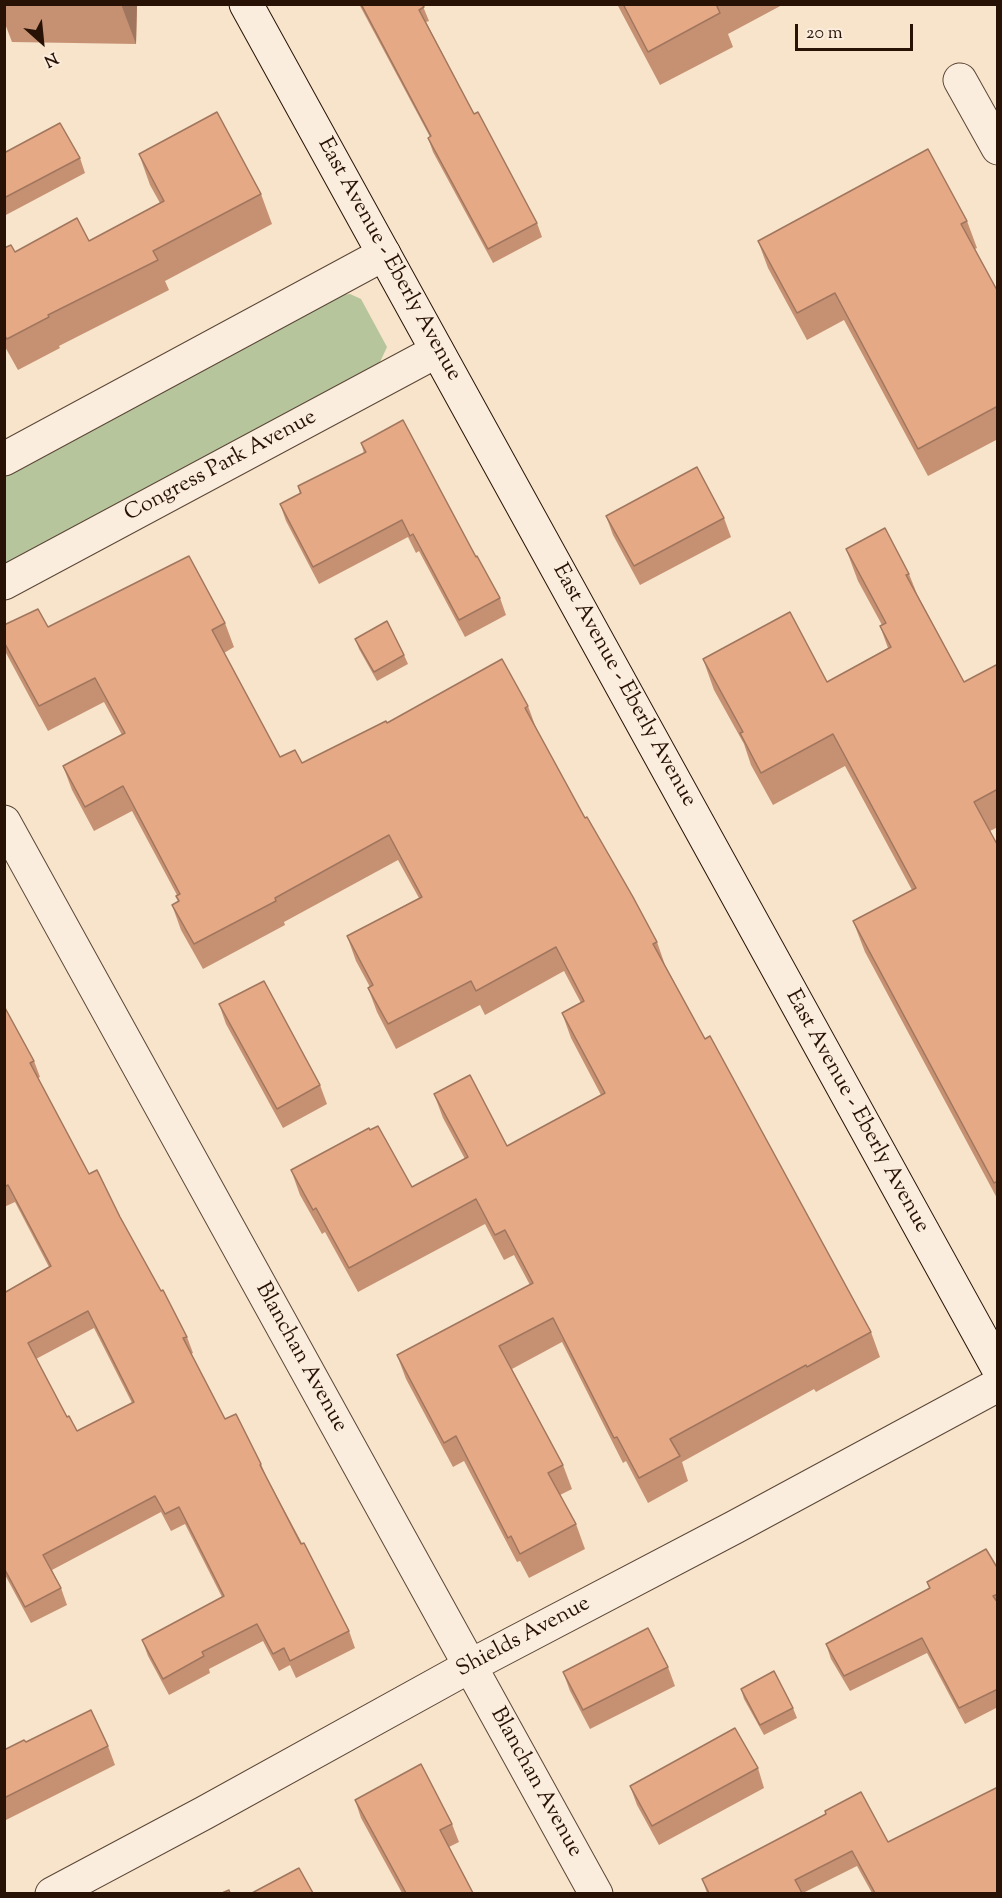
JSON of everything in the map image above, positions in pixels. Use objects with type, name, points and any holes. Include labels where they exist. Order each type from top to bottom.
[{"type":"street","name":"East Avenue - Eberly Avenue","points":[[246,4],[993,1350]]},
{"type":"street","points":[[960,80],[998,148]]},
{"type":"street","points":[[4,459],[384,254]]},
{"type":"street","name":"Congress Park Avenue","points":[[4,583],[437,351]]},
{"type":"street","name":"Blanchan Avenue","points":[[4,822],[596,1893]]},
{"type":"street","name":"Shields Avenue","points":[[52,1893],[470,1666],[776,1505],[998,1384]]},
{"type":"green space","points":[[350,294],[361,299],[387,347],[380,362],[5,564],[5,471],[340,295]]},
{"type":"building","points":[[361,4],[422,4],[424,7],[419,10],[474,114],[478,112],[537,223],[488,249],[428,138],[431,136]]},
{"type":"building","points":[[623,4],[716,4],[720,13],[648,52]]},
{"type":"building","points":[[217,112],[261,194],[153,251],[158,260],[48,315],[49,317],[7,339],[4,335],[4,248],[11,245],[15,252],[77,218],[89,241],[164,201],[139,154]]},
{"type":"building","points":[[60,123],[80,158],[4,198],[4,153]]},
{"type":"building","points":[[928,149],[967,221],[961,224],[998,292],[998,406],[918,449],[835,293],[797,313],[758,241]]},
{"type":"building","points":[[403,420],[500,598],[459,620],[413,534],[410,536],[402,520],[313,567],[280,504],[301,493],[298,486],[366,452],[361,443]]},
{"type":"building","points":[[697,467],[724,518],[634,566],[606,516]]},
{"type":"building","points":[[885,528],[909,574],[906,575],[964,682],[998,664],[998,789],[974,802],[998,846],[998,1181],[994,1183],[853,921],[916,888],[833,734],[761,773],[740,733],[743,732],[703,659],[790,612],[827,682],[891,647],[880,626],[886,623],[846,549]]},
{"type":"building","points":[[189,556],[225,623],[212,630],[280,757],[295,750],[302,763],[386,721],[387,723],[502,659],[528,706],[525,708],[585,818],[587,817],[633,897],[657,942],[653,944],[705,1039],[710,1036],[871,1332],[670,1439],[680,1456],[639,1478],[617,1437],[614,1438],[553,1318],[499,1346],[563,1465],[548,1473],[576,1524],[520,1554],[511,1536],[508,1538],[456,1436],[444,1443],[397,1355],[533,1283],[505,1230],[495,1235],[476,1199],[349,1268],[316,1208],[313,1210],[291,1170],[369,1128],[370,1130],[378,1126],[412,1187],[468,1157],[434,1094],[470,1075],[507,1146],[605,1093],[562,1013],[584,1001],[556,947],[476,991],[471,981],[388,1024],[368,988],[373,985],[347,936],[422,897],[389,835],[275,898],[276,901],[194,944],[172,905],[179,901],[176,896],[180,894],[123,786],[85,807],[63,766],[125,733],[95,678],[39,706],[4,642],[4,625],[38,609],[48,627]]},
{"type":"building","points":[[387,621],[404,655],[374,672],[355,639]]},
{"type":"building","points":[[264,981],[320,1085],[277,1109],[219,1004]]},
{"type":"building","points":[[4,1006],[34,1061],[30,1063],[89,1174],[97,1170],[120,1217],[161,1291],[163,1290],[187,1337],[183,1338],[225,1419],[236,1414],[301,1544],[304,1543],[349,1631],[290,1661],[284,1648],[273,1654],[257,1624],[202,1652],[204,1656],[163,1679],[142,1640],[224,1596],[179,1507],[165,1514],[155,1496],[43,1555],[61,1588],[25,1607],[4,1568],[4,1293],[51,1266],[8,1185],[4,1187]],"holes":[[[88,1311],[134,1402],[77,1431],[69,1416],[67,1417],[28,1343]]]},
{"type":"building","points":[[986,1549],[998,1569],[998,1594],[993,1596],[998,1603],[998,1689],[959,1708],[922,1638],[844,1676],[826,1644],[930,1588],[927,1582]]},
{"type":"building","points":[[648,1628],[668,1667],[583,1710],[563,1672]]},
{"type":"building","points":[[774,1671],[793,1708],[760,1725],[741,1689]]},
{"type":"building","points":[[91,1710],[108,1746],[4,1798],[4,1750],[24,1740],[26,1742]]},
{"type":"building","points":[[735,1728],[758,1768],[652,1826],[630,1786]]},
{"type":"building","points":[[421,1764],[452,1824],[440,1830],[473,1893],[406,1893],[355,1800]]},
{"type":"building","points":[[998,1787],[998,1893],[875,1893],[852,1851],[795,1880],[802,1893],[709,1893],[702,1879],[826,1814],[825,1811],[861,1792],[888,1842]]},
{"type":"building","points":[[299,1868],[313,1893],[252,1893]]}]
